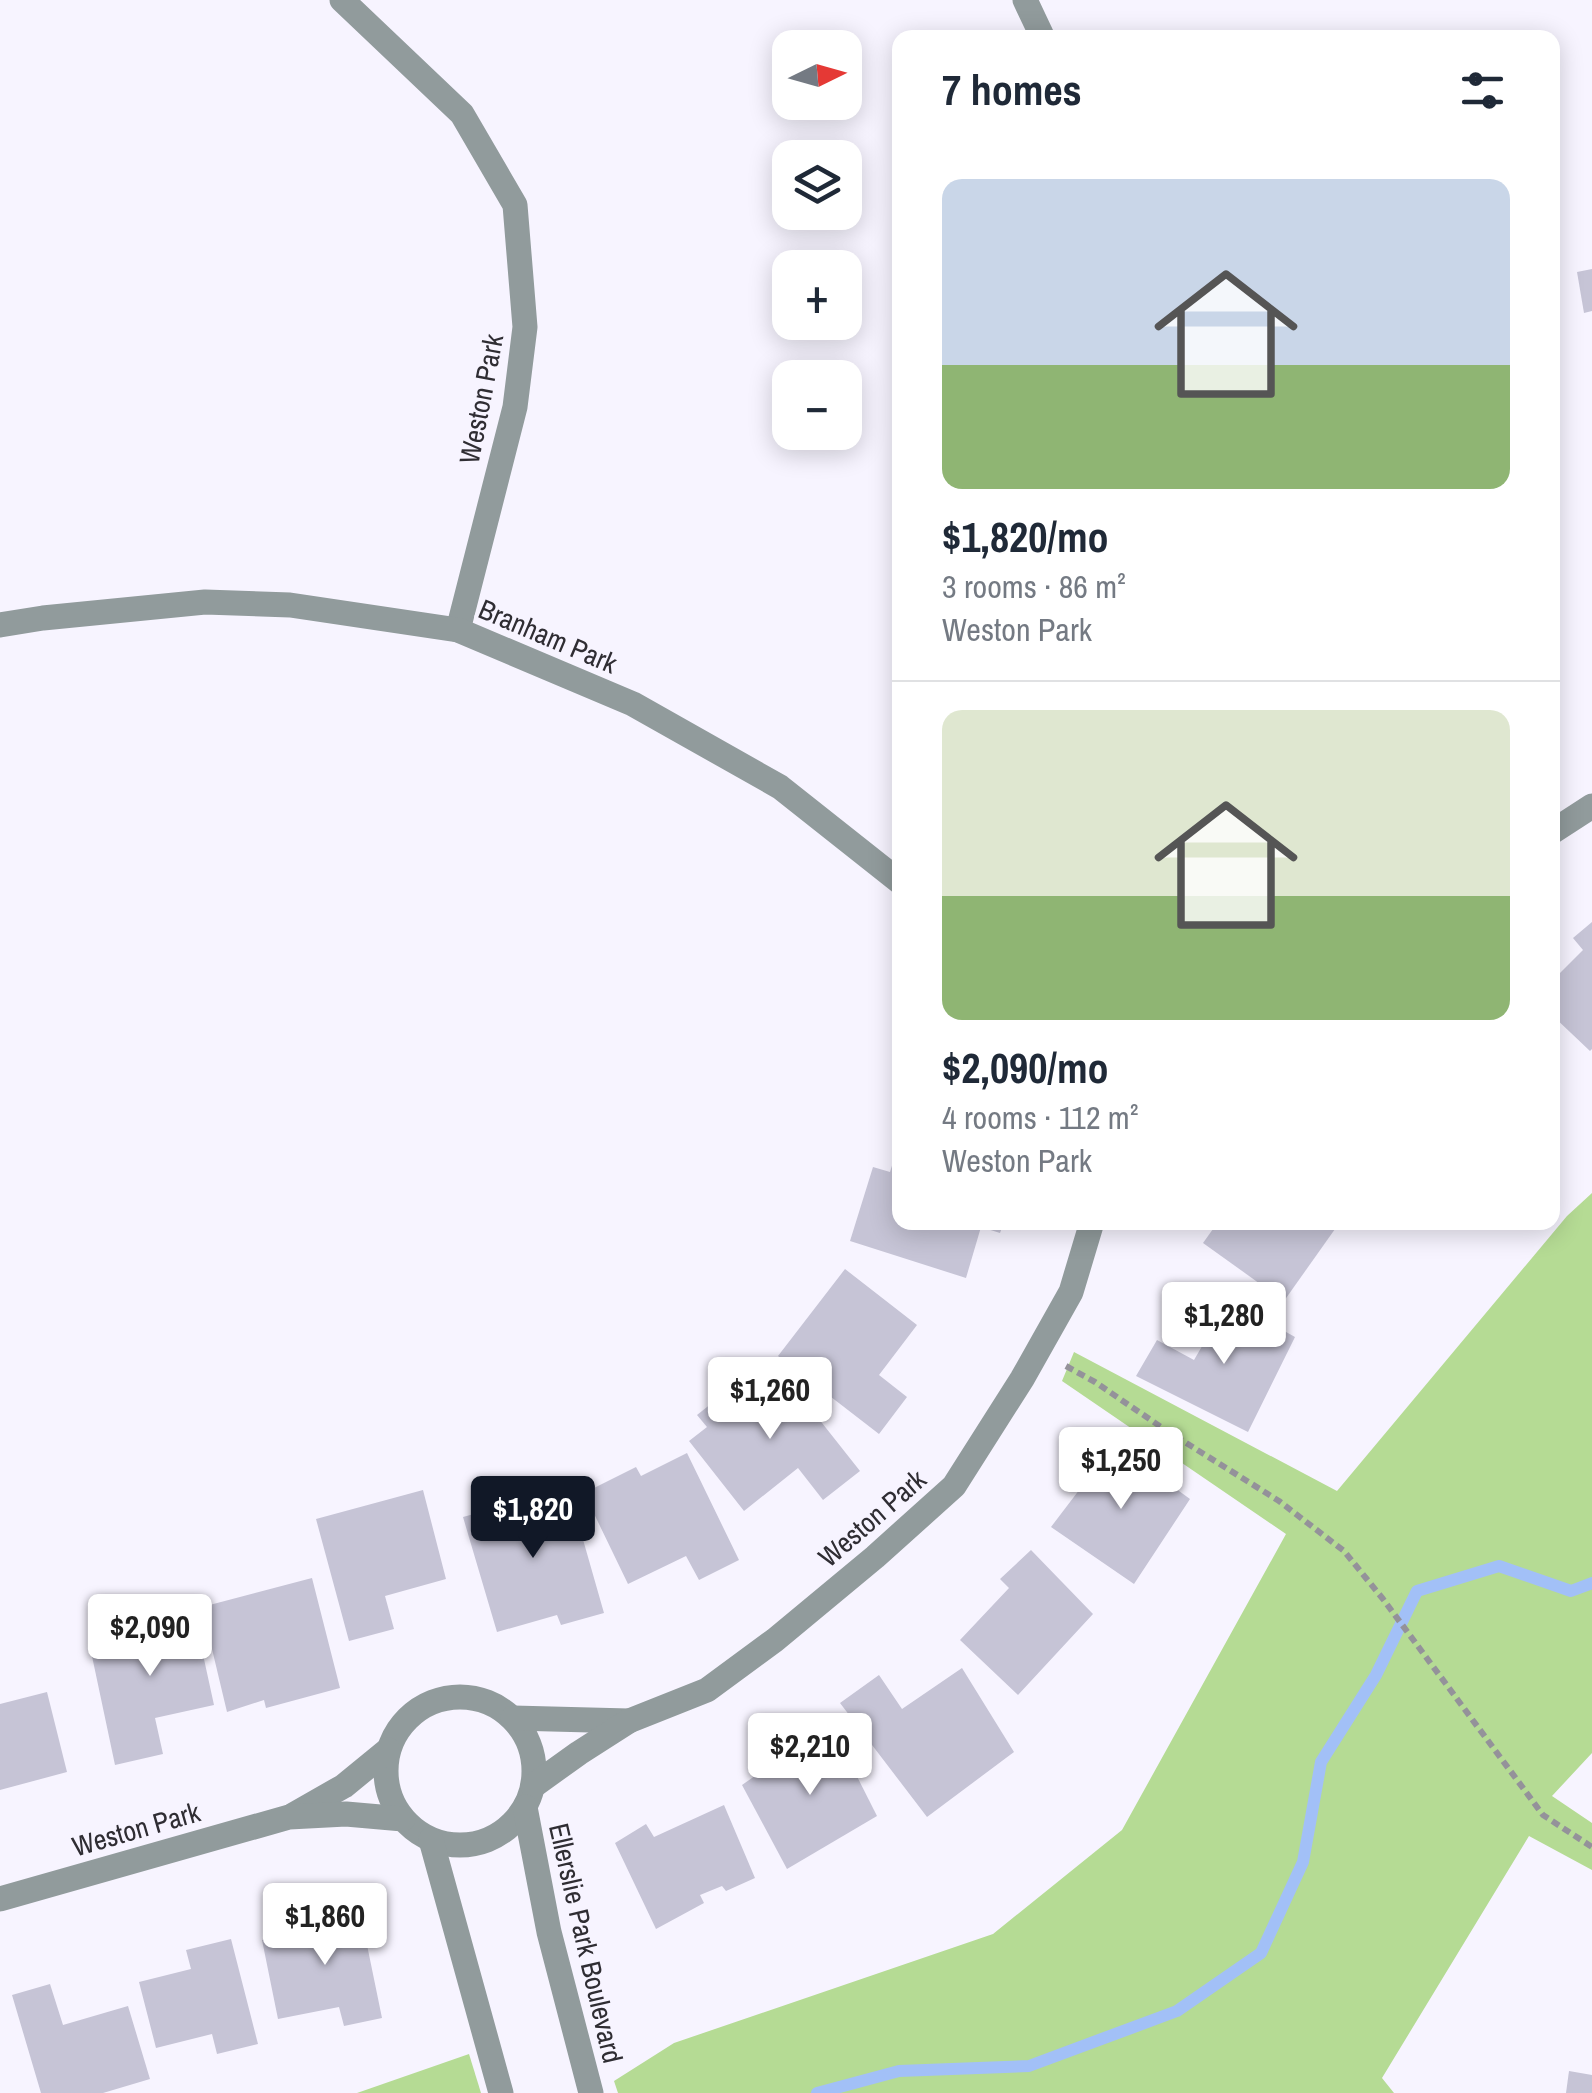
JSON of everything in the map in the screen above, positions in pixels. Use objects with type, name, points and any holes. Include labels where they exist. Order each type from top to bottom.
[{"type":"street","name":"Weston Park","points":[[342,0],[462,114],[515,205],[526,327],[514,407],[458,630]]},
{"type":"street","points":[[1025,0],[1039,30]]},
{"type":"street","name":"Branham Park","points":[[0,625],[205,602],[290,605],[458,630],[633,704],[780,788],[892,876]]},
{"type":"street","points":[[1560,827],[1592,806]]},
{"type":"street","name":"Weston Park","points":[[432,1840],[452,1845],[474,1844],[495,1837],[512,1824],[529,1797],[579,1752],[629,1721],[707,1690],[875,1558],[954,1486],[1071,1292],[1090,1230]]},
{"type":"street","name":"Weston Park","points":[[289,1817],[344,1786],[388,1750],[397,1730],[412,1713],[430,1702],[452,1696],[474,1697],[495,1704],[513,1718],[629,1721]]},
{"type":"street","points":[[513,1718],[527,1738],[534,1762],[529,1797]]},
{"type":"street","points":[[388,1750],[385,1774],[390,1798],[403,1819],[432,1840],[501,2093]]},
{"type":"street","name":"Ellerslie Park Boulevard","points":[[529,1797],[549,1932],[591,2093]]},
{"type":"street","name":"Weston Park","points":[[0,1899],[289,1817],[346,1814],[403,1819]]},
{"type":"path","points":[[1038,1352],[1096,1382],[1279,1501],[1344,1551],[1543,1816],[1592,1848]]},
{"type":"green space","points":[[1592,1193],[1592,1753],[1552,1796],[1592,1823],[1592,1870],[1529,1836],[1382,2078],[1394,2093],[618,2093],[614,2081],[674,2043],[993,1934],[1122,1830],[1286,1534],[1062,1381],[1074,1352],[1337,1491],[1555,1230],[1560,1230],[1567,1216]]},
{"type":"green space","points":[[469,2054],[481,2093],[357,2093]]},
{"type":"building","points":[[1592,269],[1592,311],[1584,313],[1577,272]]},
{"type":"building","points":[[1592,922],[1590,1051],[1560,1023],[1560,973],[1583,950],[1573,938]]},
{"type":"building","points":[[892,1166],[892,1230],[980,1230],[966,1278],[850,1241],[873,1167],[890,1172]]},
{"type":"building","points":[[1212,1230],[1334,1230],[1284,1301],[1203,1243]]},
{"type":"building","points":[[845,1269],[917,1325],[879,1375],[907,1397],[879,1434],[778,1356]]},
{"type":"building","points":[[1229,1300],[1295,1337],[1248,1432],[1136,1376],[1157,1340],[1194,1360]]},
{"type":"building","points":[[777,1366],[860,1471],[823,1500],[798,1468],[744,1511],[689,1441],[707,1427],[697,1415],[722,1395],[729,1404]]},
{"type":"building","points":[[1109,1440],[1190,1499],[1134,1584],[1051,1527],[1086,1481],[1080,1472]]},
{"type":"building","points":[[687,1453],[739,1560],[699,1580],[686,1556],[628,1584],[584,1493],[636,1467],[641,1476]]},
{"type":"building","points":[[529,1487],[534,1504],[570,1494],[604,1613],[561,1625],[557,1615],[497,1632],[463,1517],[499,1507],[496,1497]]},
{"type":"building","points":[[423,1490],[446,1579],[385,1596],[394,1629],[349,1641],[316,1519]]},
{"type":"building","points":[[1031,1550],[1093,1614],[1018,1695],[960,1640],[1009,1588],[1000,1579]]},
{"type":"building","points":[[312,1578],[340,1688],[266,1708],[264,1700],[227,1712],[202,1607]]},
{"type":"building","points":[[192,1604],[214,1705],[155,1718],[163,1754],[115,1765],[89,1642],[134,1632],[131,1618]]},
{"type":"building","points":[[962,1668],[1014,1752],[927,1817],[840,1703],[879,1675],[902,1709]]},
{"type":"building","points":[[47,1692],[67,1772],[0,1790],[0,1704]]},
{"type":"building","points":[[830,1723],[877,1816],[787,1869],[742,1785]]},
{"type":"building","points":[[724,1805],[755,1878],[726,1891],[722,1886],[700,1895],[704,1903],[656,1929],[615,1843],[646,1824],[654,1837]]},
{"type":"building","points":[[358,1901],[382,2018],[344,2026],[339,2007],[278,2019],[262,1940],[317,1928],[313,1910]]},
{"type":"building","points":[[231,1939],[258,2044],[217,2054],[212,2034],[156,2048],[139,1982],[191,1969],[186,1950]]},
{"type":"building","points":[[50,1984],[63,2025],[128,2006],[150,2079],[103,2093],[41,2093],[12,1995]]},
{"type":"building","points":[[1569,2071],[1592,2075],[1592,2093],[1566,2093]]},
{"type":"waterway","points":[[817,2093],[899,2071],[1029,2066],[1177,2011],[1261,1953],[1303,1862],[1321,1762],[1376,1675],[1417,1591],[1499,1566],[1571,1591],[1592,1583]]}]
